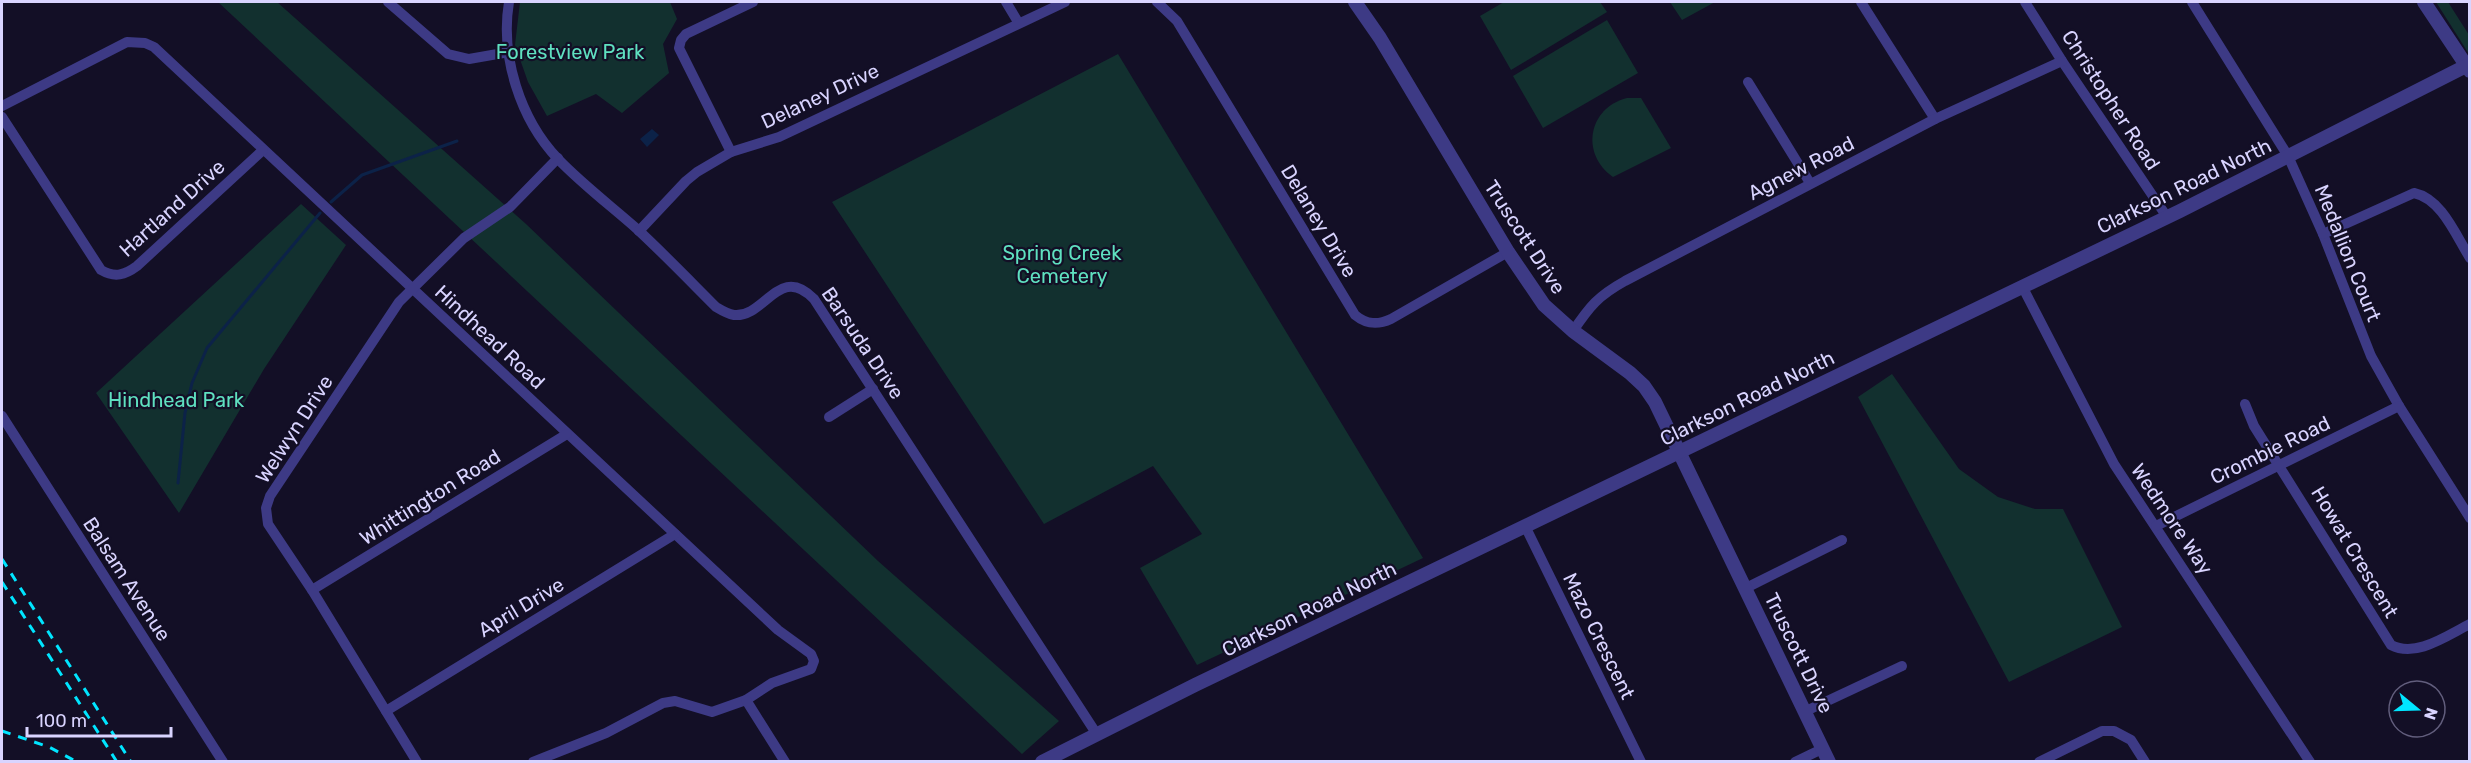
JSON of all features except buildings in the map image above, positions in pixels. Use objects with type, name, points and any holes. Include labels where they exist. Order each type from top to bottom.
[{"type":"street","points":[[388,2],[448,54],[469,58],[508,52]]},
{"type":"street","name":"Barsuda Drive","points":[[509,2],[508,52],[522,104],[536,129],[558,158],[639,231],[716,307],[735,315],[747,312],[787,286],[808,292],[1096,733]]},
{"type":"street","points":[[731,152],[679,48],[686,34],[753,2]]},
{"type":"street","points":[[1005,2],[1018,22]]},
{"type":"street","name":"Delaney Drive","points":[[639,231],[686,181],[731,152],[779,137],[1018,22],[1065,2]]},
{"type":"street","name":"Delaney Drive","points":[[1157,2],[1177,21],[1355,315],[1362,321],[1380,324],[1391,319],[1508,252]]},
{"type":"street","name":"Truscott Drive","points":[[1355,2],[1380,38],[1508,252],[1544,305],[1573,331],[1644,386],[1655,402],[1826,755]]},
{"type":"street","points":[[1861,2],[1935,119]]},
{"type":"street","name":"Christopher Road","points":[[2025,2],[2167,217]]},
{"type":"street","name":"Medallion Court","points":[[2192,2],[2288,156],[2323,234],[2371,356],[2399,406],[2469,518]]},
{"type":"street","points":[[2424,2],[2468,68]]},
{"type":"street","name":"Hindhead Road","points":[[2,106],[127,42],[145,43],[154,47],[778,630],[811,654],[814,661],[811,669],[771,683],[746,700]]},
{"type":"street","name":"Agnew Road","points":[[1573,331],[1589,308],[1604,293],[1935,119],[2062,60]]},
{"type":"street","name":"Clarkson Road North","points":[[1042,762],[1096,733],[2167,217],[2468,68]]},
{"type":"street","points":[[1748,82],[1810,183]]},
{"type":"street","name":"Hartland Drive","points":[[2,117],[101,270],[109,274],[119,275],[136,266],[263,150]]},
{"type":"street","name":"Welwyn Drive","points":[[417,762],[312,590],[268,524],[266,508],[270,496],[399,302],[464,238],[510,207],[558,158]]},
{"type":"street","points":[[2323,234],[2414,193],[2424,195],[2435,204],[2469,258]]},
{"type":"street","name":"Wedmore Way","points":[[2022,286],[2114,464],[2157,526],[2310,762]]},
{"type":"street","points":[[829,417],[873,389]]},
{"type":"street","name":"Howat Crescent","points":[[2245,404],[2254,426],[2391,645],[2401,650],[2418,649],[2469,624]]},
{"type":"street","name":"Crombie Road","points":[[2157,526],[2399,406]]},
{"type":"street","name":"Balsam Avenue","points":[[2,416],[223,762]]},
{"type":"street","name":"Whittington Road","points":[[312,590],[567,434]]},
{"type":"street","name":"Mazo Crescent","points":[[1525,526],[1641,762]]},
{"type":"street","name":"April Drive","points":[[386,711],[675,534]]},
{"type":"street","points":[[1746,588],[1842,540]]},
{"type":"street","points":[[1806,711],[1902,666]]},
{"type":"street","points":[[533,762],[606,733],[663,703],[675,701],[712,712],[746,700],[785,762]]},
{"type":"street","points":[[2039,762],[2102,731],[2115,731],[2131,740],[2145,762]]},
{"type":"street","points":[[1795,762],[1826,755]]},
{"type":"green space","points":[[218,2],[277,2],[526,224],[878,561],[1059,721],[1022,754]]},
{"type":"green space","name":"Forestview Park","points":[[520,2],[670,2],[677,19],[663,44],[669,73],[622,113],[596,94],[547,116],[528,82],[515,45]]},
{"type":"green space","points":[[1504,2],[1600,2],[1607,12],[1511,70],[1480,16]]},
{"type":"green space","points":[[1670,2],[1715,2],[1682,20]]},
{"type":"green space","points":[[2436,2],[2448,2],[2469,35],[2469,54]]},
{"type":"green space","points":[[1607,20],[1638,73],[1543,128],[1513,76]]},
{"type":"green space","name":"Spring Creek Cemetery","points":[[1118,54],[1423,558],[1197,665],[1140,568],[1202,534],[1153,466],[1044,524],[832,202]]},
{"type":"green space","points":[[1627,98],[1641,98],[1671,148],[1613,177],[1596,156],[1593,133],[1604,111],[1614,103]]},
{"type":"green space","name":"Hindhead Park","points":[[301,204],[346,245],[264,369],[179,513],[96,393]]},
{"type":"green space","points":[[1892,374],[1959,469],[1998,497],[2035,509],[2063,509],[2122,627],[2009,682],[1858,397]]},
{"type":"water","points":[[652,129],[659,135],[647,147],[640,139]]},
{"type":"waterway","points":[[331,202],[362,175],[457,141]]},
{"type":"waterway","points":[[178,483],[185,413],[192,383],[207,348],[320,213]]},
{"type":"railway","points":[[2,559],[131,762]]},
{"type":"railway","points":[[2,582],[117,762]]},
{"type":"railway","points":[[2,731],[49,747],[77,762]]}]
